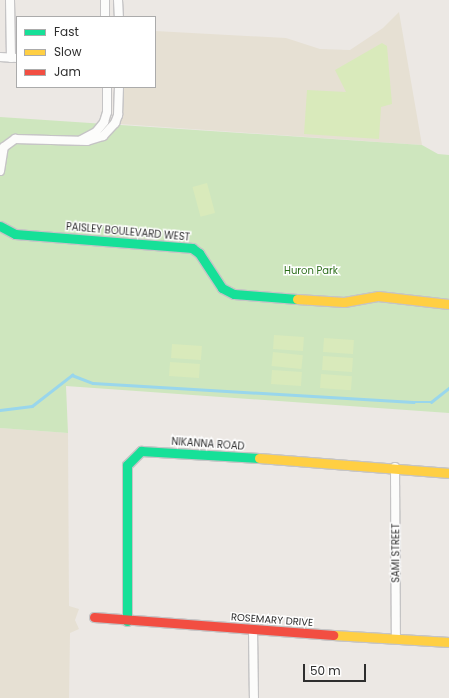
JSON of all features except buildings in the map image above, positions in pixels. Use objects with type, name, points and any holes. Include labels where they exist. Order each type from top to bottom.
[{"type":"street","points":[[0,57],[14,58],[10,0]]},
{"type":"street","points":[[105,0],[105,16]]},
{"type":"street","points":[[118,0],[119,16]]},
{"type":"street","points":[[79,142],[96,132],[104,122],[107,112],[108,88]]},
{"type":"street","points":[[0,171],[4,147],[15,139],[79,142],[99,138],[115,123],[119,112],[119,88]]},
{"type":"street","name":"PAISLEY BOULEVARD WEST","points":[[0,226],[4,231],[15,234],[192,248],[199,253],[222,288],[234,294],[344,302],[378,296],[449,304]]},
{"type":"street","name":"NIKANNA ROAD","points":[[127,621],[127,465],[135,455],[142,451],[395,467],[449,473]]},
{"type":"street","name":"SAMI STREET","points":[[395,467],[396,639]]},
{"type":"street","name":"ROSEMARY DRIVE","points":[[94,617],[127,621],[253,630],[449,642]]},
{"type":"street","points":[[253,630],[254,698]]},
{"type":"shaded area","points":[[399,12],[422,145],[120,124],[123,88],[156,88],[156,31],[286,38],[320,49],[350,50],[383,28]]},
{"type":"shaded area","points":[[0,428],[68,433],[69,606],[79,609],[75,620],[79,629],[70,633],[69,698],[0,698]]},
{"type":"green space","points":[[382,43],[387,46],[392,104],[381,107],[379,139],[304,134],[307,90],[346,92],[335,70]]},
{"type":"green space","name":"Huron Park","points":[[0,117],[422,145],[438,154],[449,155],[449,413],[66,386],[68,433],[0,428]]},
{"type":"green space","points":[[207,183],[215,213],[201,217],[193,187]]},
{"type":"green space","points":[[274,335],[304,337],[303,351],[273,349]]},
{"type":"green space","points":[[324,338],[354,340],[353,354],[323,352]]},
{"type":"green space","points":[[172,344],[202,346],[201,360],[171,358]]},
{"type":"green space","points":[[273,352],[303,355],[301,369],[272,366]]},
{"type":"green space","points":[[323,356],[353,358],[352,372],[322,370]]},
{"type":"green space","points":[[170,362],[200,364],[199,378],[169,376]]},
{"type":"green space","points":[[272,370],[302,372],[301,386],[271,384]]},
{"type":"green space","points":[[321,374],[352,376],[351,390],[320,388]]},
{"type":"waterway","points":[[0,410],[32,406],[72,375],[93,383],[413,402],[431,402],[449,388]]},
{"type":"traffic: fast","points":[[0,226],[15,234],[192,248],[199,253],[222,288],[234,294],[297,299]]},
{"type":"traffic: fast","points":[[127,621],[127,465],[141,451],[259,458]]},
{"type":"traffic: slow","points":[[297,299],[344,302],[378,296],[449,304]]},
{"type":"traffic: slow","points":[[259,458],[449,473]]},
{"type":"traffic: slow","points":[[333,635],[449,642]]},
{"type":"traffic: jam","points":[[94,617],[333,635]]}]
